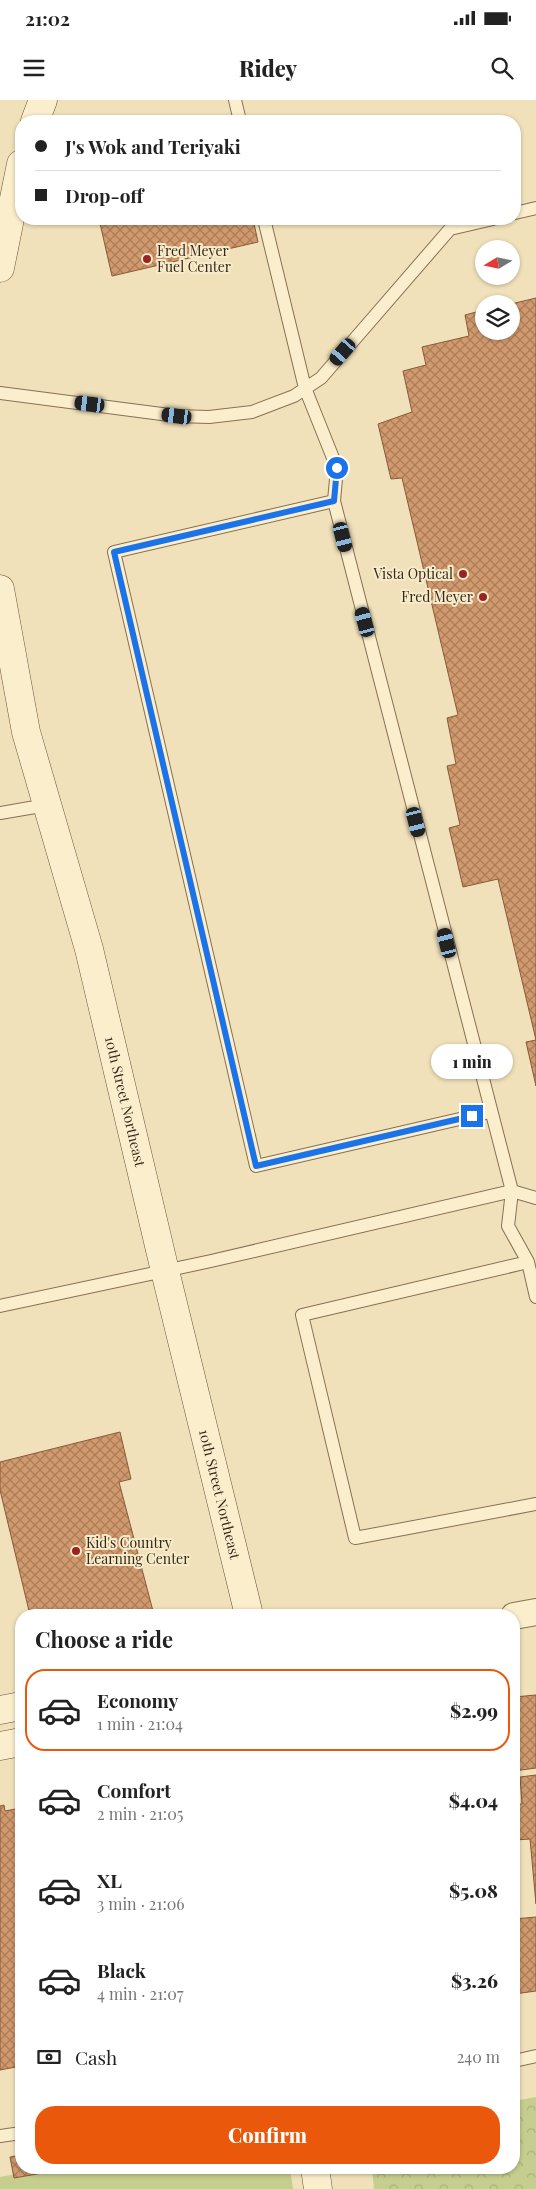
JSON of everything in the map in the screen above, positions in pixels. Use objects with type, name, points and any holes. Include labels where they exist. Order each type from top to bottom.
[{"type":"street","points":[[37,115],[43,100]]},
{"type":"street","points":[[0,268],[15,194]]},
{"type":"street","name":"10th Street Northeast","points":[[0,588],[26,732],[89,949],[248,1609]]},
{"type":"street","points":[[520,1615],[536,1612]]},
{"type":"street","points":[[0,1710],[15,1707]]},
{"type":"street","points":[[0,1746],[15,1743]]},
{"type":"street","points":[[316,2174],[318,2189]]},
{"type":"lane","points":[[235,100],[239,115]]},
{"type":"lane","points":[[521,212],[536,208]]},
{"type":"lane","points":[[265,225],[305,388],[337,468],[334,501],[490,1112],[512,1191],[508,1226],[528,1262],[536,1297]]},
{"type":"lane","points":[[0,393],[177,416],[209,417],[252,412],[294,396],[320,378],[450,230],[470,225]]},
{"type":"lane","points":[[334,501],[114,552],[256,1166],[490,1112]]},
{"type":"lane","points":[[0,813],[47,805]]},
{"type":"lane","points":[[0,1306],[165,1271],[512,1191],[536,1198]]},
{"type":"lane","points":[[528,1262],[302,1315],[355,1538],[536,1504]]},
{"type":"lane","points":[[520,2060],[536,2056]]},
{"type":"lane","points":[[0,2136],[15,2134]]},
{"type":"green space","points":[[536,2097],[536,2189],[374,2189],[373,2174],[520,2174],[520,2100]]},
{"type":"green space","points":[[16,2174],[291,2174],[293,2189],[0,2189],[0,2177]]},
{"type":"building","name":"Fred Meyer Fuel Center","points":[[100,225],[254,225],[258,242],[112,276]]},
{"type":"building","name":"Fred Meyer","points":[[536,298],[536,1040],[498,879],[463,887],[449,828],[460,825],[447,766],[456,764],[447,718],[458,715],[402,478],[391,479],[378,424],[412,412],[403,371],[426,365],[422,347],[469,336],[465,315],[475,312],[475,340],[520,340],[520,302]]},
{"type":"building","points":[[536,1040],[536,1086],[526,1042]]},
{"type":"building","name":"Kid's Country Learning Center","points":[[120,1432],[131,1479],[119,1482],[152,1609],[29,1609],[0,1490],[0,1462]]},
{"type":"building","points":[[536,1695],[536,1768],[520,1770],[520,1696]]},
{"type":"building","points":[[536,1775],[536,1904],[530,1839],[520,1840],[520,1804],[522,1804],[520,1777]]},
{"type":"building","points":[[4,1805],[5,1811],[15,1809],[15,2067],[0,2070],[0,1806]]},
{"type":"building","points":[[536,1917],[536,1991],[520,1993],[520,1918]]},
{"type":"building","points":[[15,2156],[15,2174],[37,2174],[14,2178],[10,2157]]},
{"type":"place","name":"Fred Meyer Fuel Center","points":[[147,259]]},
{"type":"place","name":"Vista Optical","points":[[463,574]]},
{"type":"place","name":"Fred Meyer","points":[[483,597]]},
{"type":"place","name":"Kid's Country Learning Center","points":[[76,1551]]},
{"type":"route","points":[[337,468],[334,501],[114,552],[256,1166],[472,1116]]}]
